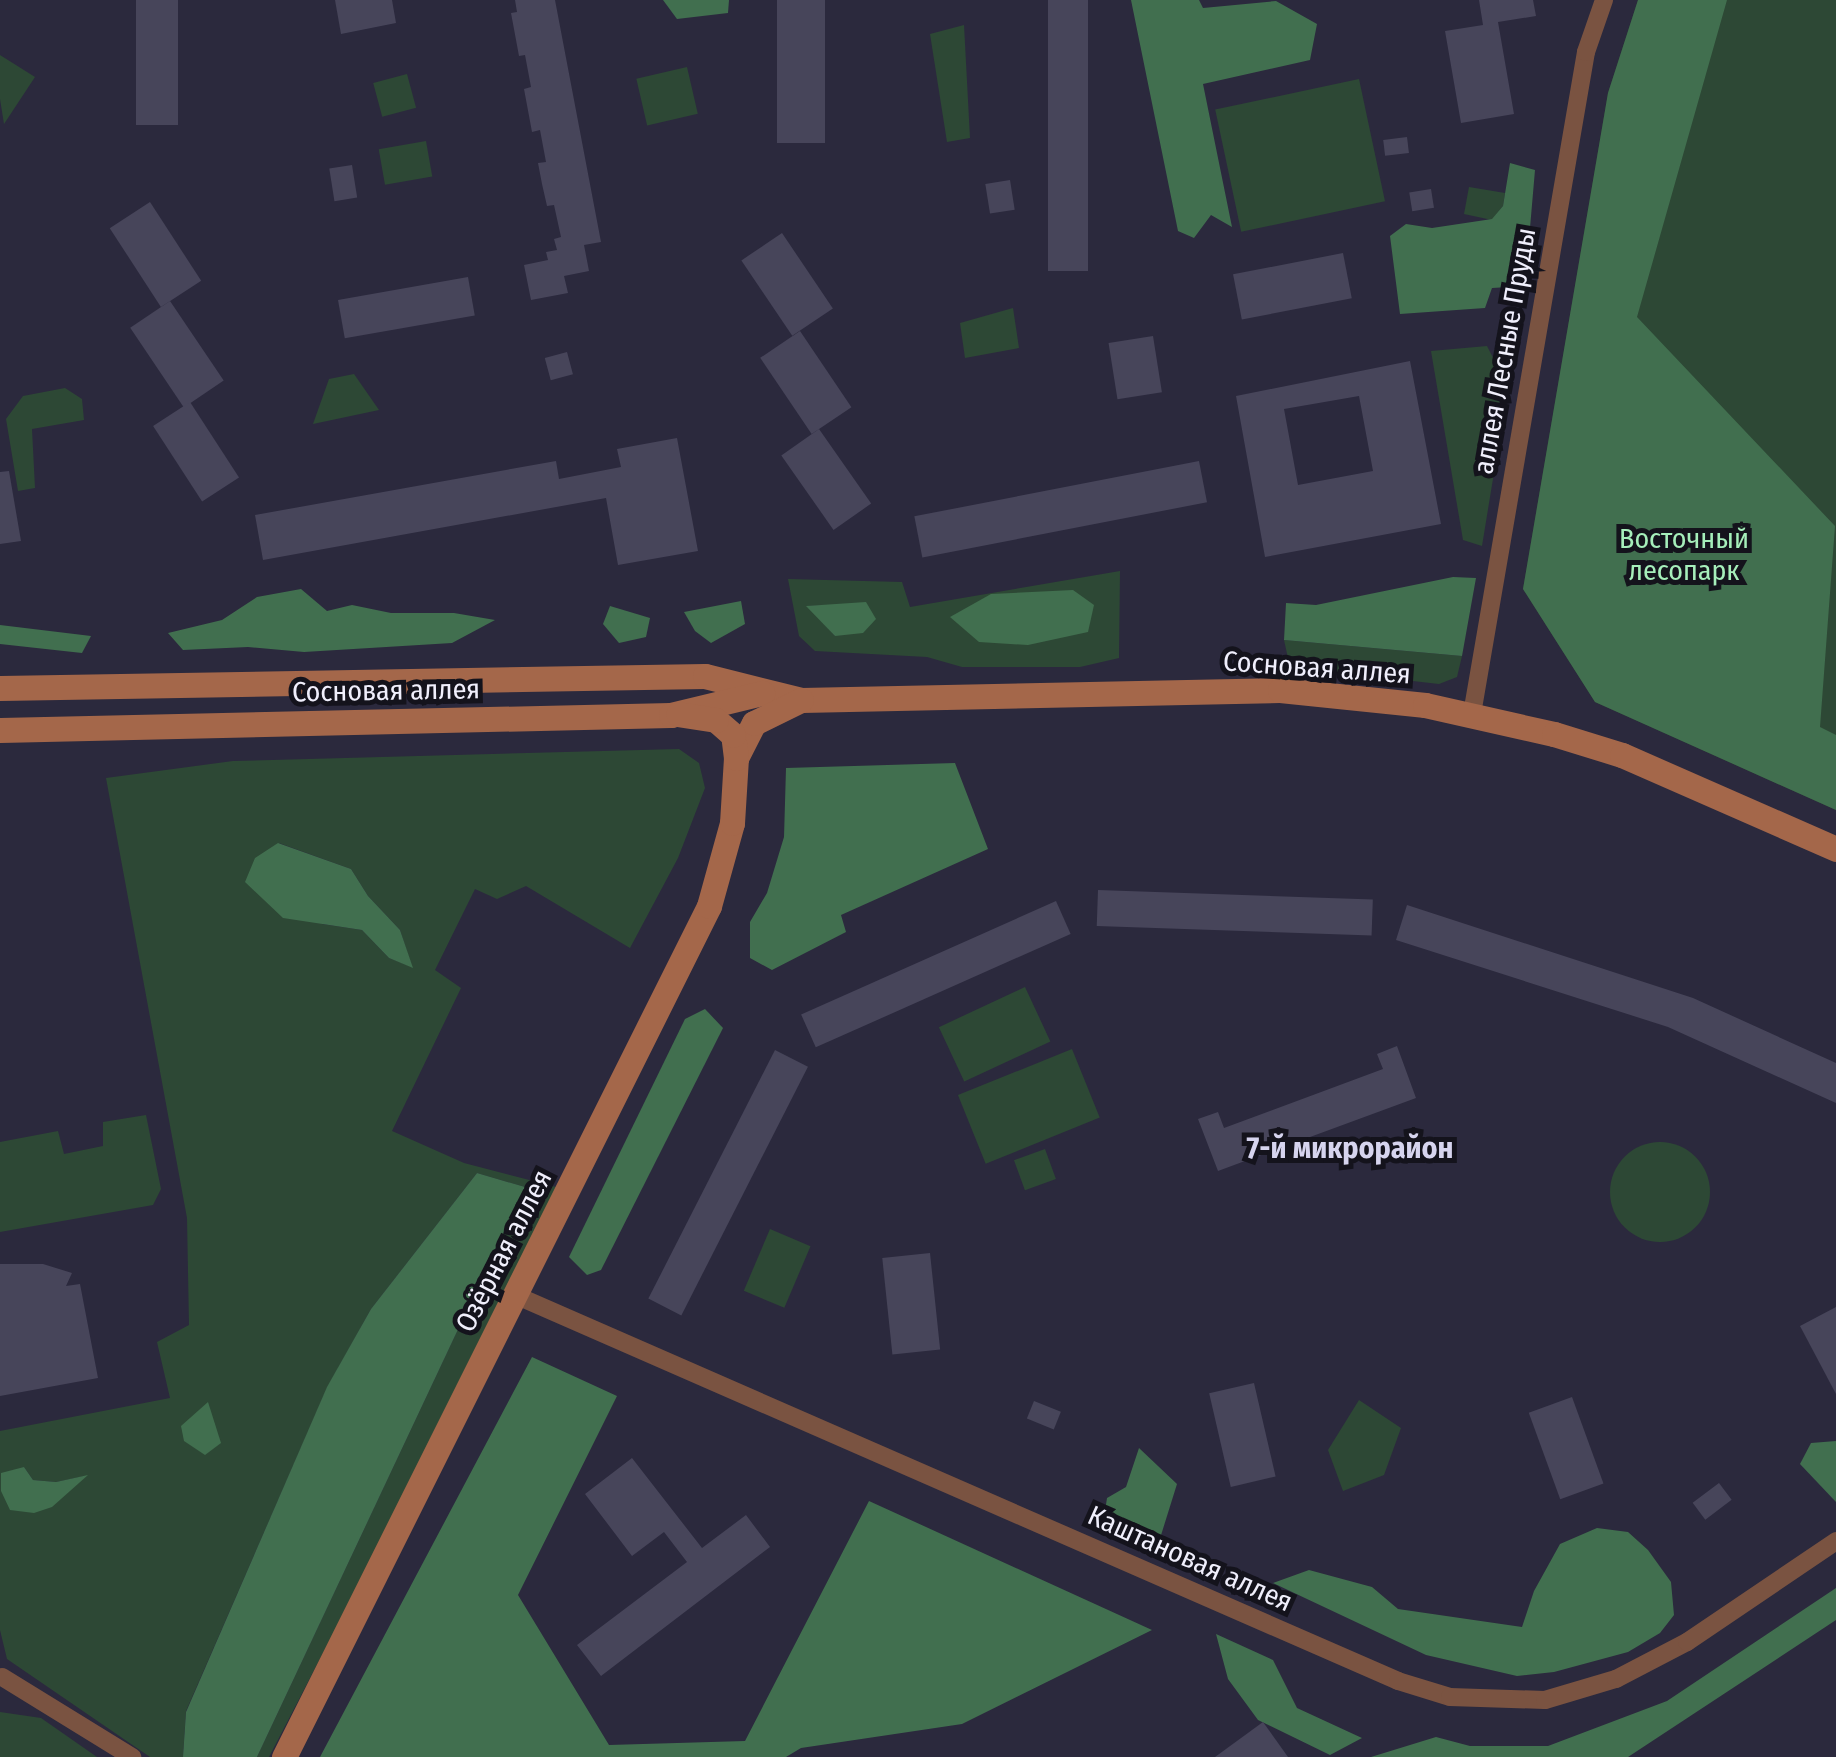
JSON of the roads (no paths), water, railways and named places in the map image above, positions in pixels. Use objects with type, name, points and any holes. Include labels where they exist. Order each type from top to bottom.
[{"type":"main road","name":"Сосновая аллея","points":[[0,688],[705,676],[768,704]]},
{"type":"main road","name":"Сосновая аллея","points":[[0,730],[678,714],[801,700],[1272,690],[1472,714],[1622,756],[1836,849]]},
{"type":"main road","points":[[736,758],[747,732],[768,704]]},
{"type":"main road","points":[[678,714],[726,725],[736,758]]},
{"type":"main road","name":"Озёрная аллея","points":[[284,1757],[709,906],[732,822],[736,758]]},
{"type":"street","name":"аллея Лесные Пруды","points":[[1472,714],[1586,52],[1604,0]]},
{"type":"street","name":"Каштановая аллея","points":[[515,1296],[1398,1681],[1450,1697],[1545,1700],[1616,1679],[1675,1650],[1836,1541]]},
{"type":"street","points":[[2,1678],[132,1757]]},
{"type":"district","name":"7-й микрорайон","points":[[1350,1148]]},
{"type":"park label","name":"Восточный лесопарк","points":[[1684,555]]}]
